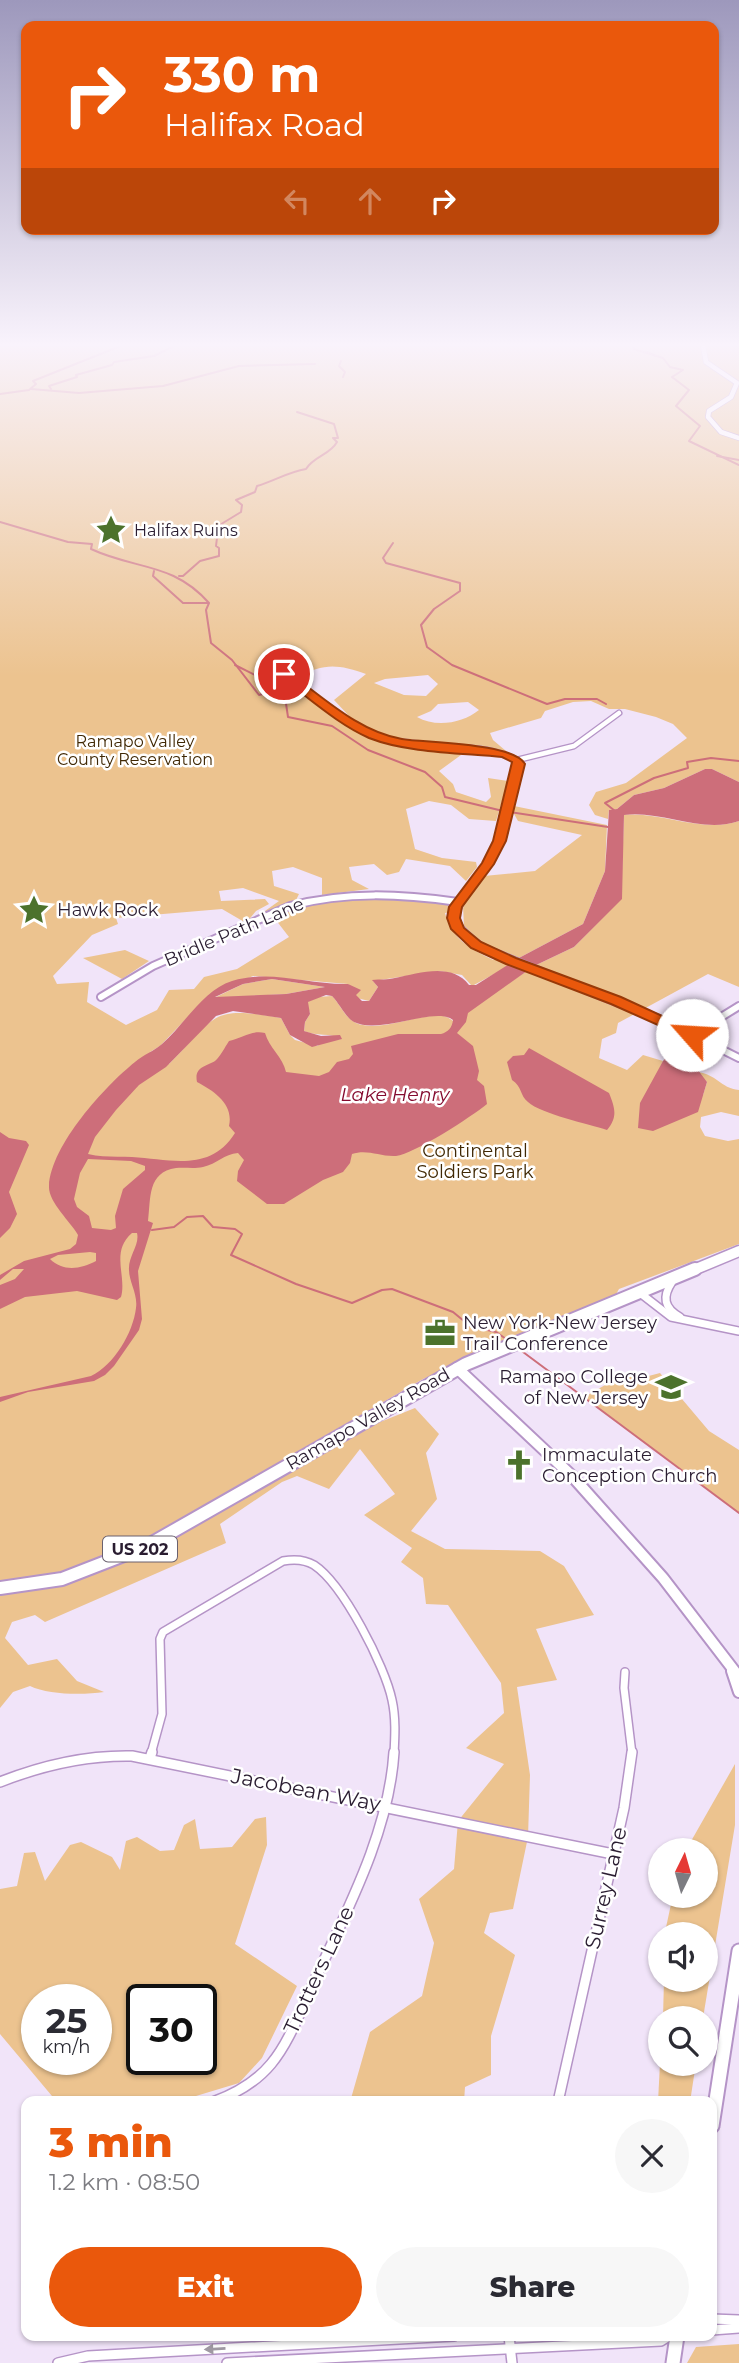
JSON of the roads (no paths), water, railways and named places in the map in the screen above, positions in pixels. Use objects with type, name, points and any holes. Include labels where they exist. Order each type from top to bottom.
[{"type":"main road","name":"Ramapo Valley Road","points":[[0,1588],[62,1579],[147,1546],[457,1368],[739,1251]]},
{"type":"main road","points":[[457,1368],[558,1462],[663,1578],[739,1677]]},
{"type":"main road","points":[[729,1663],[739,1692]]},
{"type":"main road","points":[[717,2096],[739,1951]]},
{"type":"main road","points":[[673,2363],[676,2341]]},
{"type":"street","points":[[284,674],[374,736],[400,742],[505,754],[517,760],[574,746],[619,713]]},
{"type":"street","points":[[517,760],[519,764],[494,852],[458,902],[454,918],[462,935],[476,945],[511,961],[616,1000],[739,1058]]},
{"type":"street","name":"Bridle Path Lane","points":[[101,997],[153,966],[279,910],[313,899],[376,892],[458,902]]},
{"type":"street","points":[[692,1035],[739,1006]]},
{"type":"street","points":[[677,1275],[665,1291],[663,1300],[670,1311],[692,1321]]},
{"type":"street","points":[[638,1291],[671,1317],[739,1331]]},
{"type":"street","name":"Trotters Lane","points":[[150,1758],[162,1714],[160,1639],[163,1632],[283,1561],[293,1558],[306,1559],[315,1564],[340,1593],[382,1666],[389,1684],[394,1713],[395,1743],[384,1806],[350,1906],[278,2054],[254,2080],[227,2096]]},
{"type":"street","name":"Surrey Lane","points":[[559,2096],[632,1759],[632,1726],[623,1686],[625,1672]]},
{"type":"street","name":"Jacobean Way","points":[[0,1782],[40,1766],[78,1757],[114,1755],[150,1758],[613,1854]]},
{"type":"street","points":[[717,2319],[739,2320]]},
{"type":"street","points":[[717,2330],[739,2328]]},
{"type":"street","points":[[58,2363],[88,2356],[368,2341]]},
{"type":"street","points":[[510,2341],[512,2363]]},
{"type":"street","points":[[227,2363],[661,2341]]},
{"type":"street","points":[[281,2346],[281,2359]]},
{"type":"water","name":"Lake Henry","points":[[705,769],[712,769],[739,782],[739,821],[711,825],[638,814],[624,815],[622,899],[574,947],[534,966],[468,1013],[466,1022],[457,1033],[473,1046],[479,1071],[477,1080],[484,1086],[487,1104],[442,1134],[404,1154],[352,1154],[350,1163],[343,1172],[323,1180],[284,1204],[267,1204],[237,1181],[238,1171],[244,1160],[238,1153],[203,1167],[176,1168],[160,1175],[152,1188],[148,1221],[153,1223],[138,1271],[142,1319],[139,1330],[114,1366],[94,1381],[28,1392],[0,1402],[0,1397],[91,1376],[115,1356],[131,1328],[136,1303],[129,1265],[137,1242],[137,1233],[132,1233],[125,1240],[122,1248],[122,1289],[121,1297],[117,1300],[77,1291],[25,1297],[0,1309],[0,1285],[15,1279],[24,1269],[13,1269],[0,1280],[0,1275],[24,1261],[70,1249],[76,1244],[78,1235],[50,1192],[52,1170],[69,1135],[95,1101],[123,1073],[162,1044],[212,992],[232,981],[276,977],[348,984],[361,990],[356,995],[362,1001],[369,1001],[378,987],[372,980],[424,972],[454,973],[469,985],[476,985],[517,959],[583,924],[605,871],[609,810],[617,809],[634,795],[664,788]],"holes":[[[272,979],[325,987],[286,994],[215,997],[243,984]],[[326,995],[332,996],[351,1020],[365,1025],[434,1016],[453,1020],[449,1029],[441,1034],[398,1034],[351,1046],[353,1054],[349,1059],[337,1062],[329,1072],[319,1076],[286,1072],[265,1033],[251,1033],[229,1041],[217,1059],[197,1073],[197,1082],[216,1094],[229,1111],[229,1126],[235,1133],[225,1146],[214,1154],[188,1161],[88,1154],[95,1137],[139,1085],[166,1067],[216,1016],[233,1011],[281,1018],[290,1035],[312,1047],[342,1039],[340,1035],[321,1036],[304,1031],[310,1014],[308,1002]],[[88,1159],[131,1161],[145,1166],[145,1170],[123,1189],[115,1216],[116,1228],[92,1228],[89,1216],[77,1207],[74,1199],[80,1173]],[[90,1252],[96,1253],[96,1261],[84,1266],[66,1267],[50,1259],[58,1255]]]},
{"type":"water","points":[[682,1039],[689,1043],[688,1057],[707,1082],[698,1112],[653,1131],[638,1128],[640,1103],[663,1061]]},
{"type":"water","points":[[529,1048],[609,1093],[614,1112],[613,1121],[607,1130],[543,1111],[525,1100],[518,1085],[512,1080],[507,1062],[513,1056],[524,1055]]},
{"type":"water","points":[[0,1132],[9,1138],[26,1141],[29,1145],[9,1192],[17,1214],[10,1228],[0,1238]]},
{"type":"waterway","points":[[179,576],[183,576],[200,561],[219,556],[219,548],[216,546],[218,530],[221,528],[218,526],[241,512],[242,505],[236,500],[255,492],[257,486],[306,469],[322,455]]},
{"type":"waterway","points":[[717,456],[722,457]]},
{"type":"waterway","points":[[722,457],[739,460]]},
{"type":"waterway","points":[[722,457],[739,465]]},
{"type":"waterway","points":[[0,522],[68,542],[92,544],[91,549],[108,556],[153,568],[182,580],[209,603],[206,610],[211,643],[236,666]]},
{"type":"waterway","points":[[393,543],[383,558],[386,563],[460,583],[460,591],[434,609],[421,625],[427,647],[452,665],[547,704],[565,699],[597,699],[606,704]]},
{"type":"waterway","points":[[154,571],[153,576],[183,603],[208,603]]},
{"type":"waterway","points":[[236,666],[263,679],[273,690]]},
{"type":"waterway","points":[[236,666],[259,695],[274,691],[285,697],[288,717],[332,726],[368,750],[425,772],[442,787],[445,797],[503,811],[608,827]]},
{"type":"waterway","points":[[615,811],[605,803],[654,778],[688,768],[687,762],[711,758],[739,761]]},
{"type":"waterway","points":[[152,1230],[174,1227],[187,1217],[203,1216],[213,1227],[235,1229],[242,1234],[231,1255],[296,1284],[352,1303],[382,1290],[392,1289],[453,1312],[470,1326],[496,1332],[509,1341]]},
{"type":"waterway","points":[[519,1349],[739,1513]]},
{"type":"place","name":"Halifax Ruins","points":[[111,530]]},
{"type":"place","name":"Hawk Rock","points":[[34,910]]},
{"type":"place","name":"New York-New Jersey Trail Conference","points":[[440,1333]]},
{"type":"place","name":"Ramapo College of New Jersey","points":[[671,1387]]},
{"type":"place","name":"Immaculate Conception Church","points":[[519,1465]]},
{"type":"park label","name":"Ramapo Valley County Reservation","points":[[135,750]]},
{"type":"park label","name":"Continental Soldiers Park","points":[[475,1161]]}]
